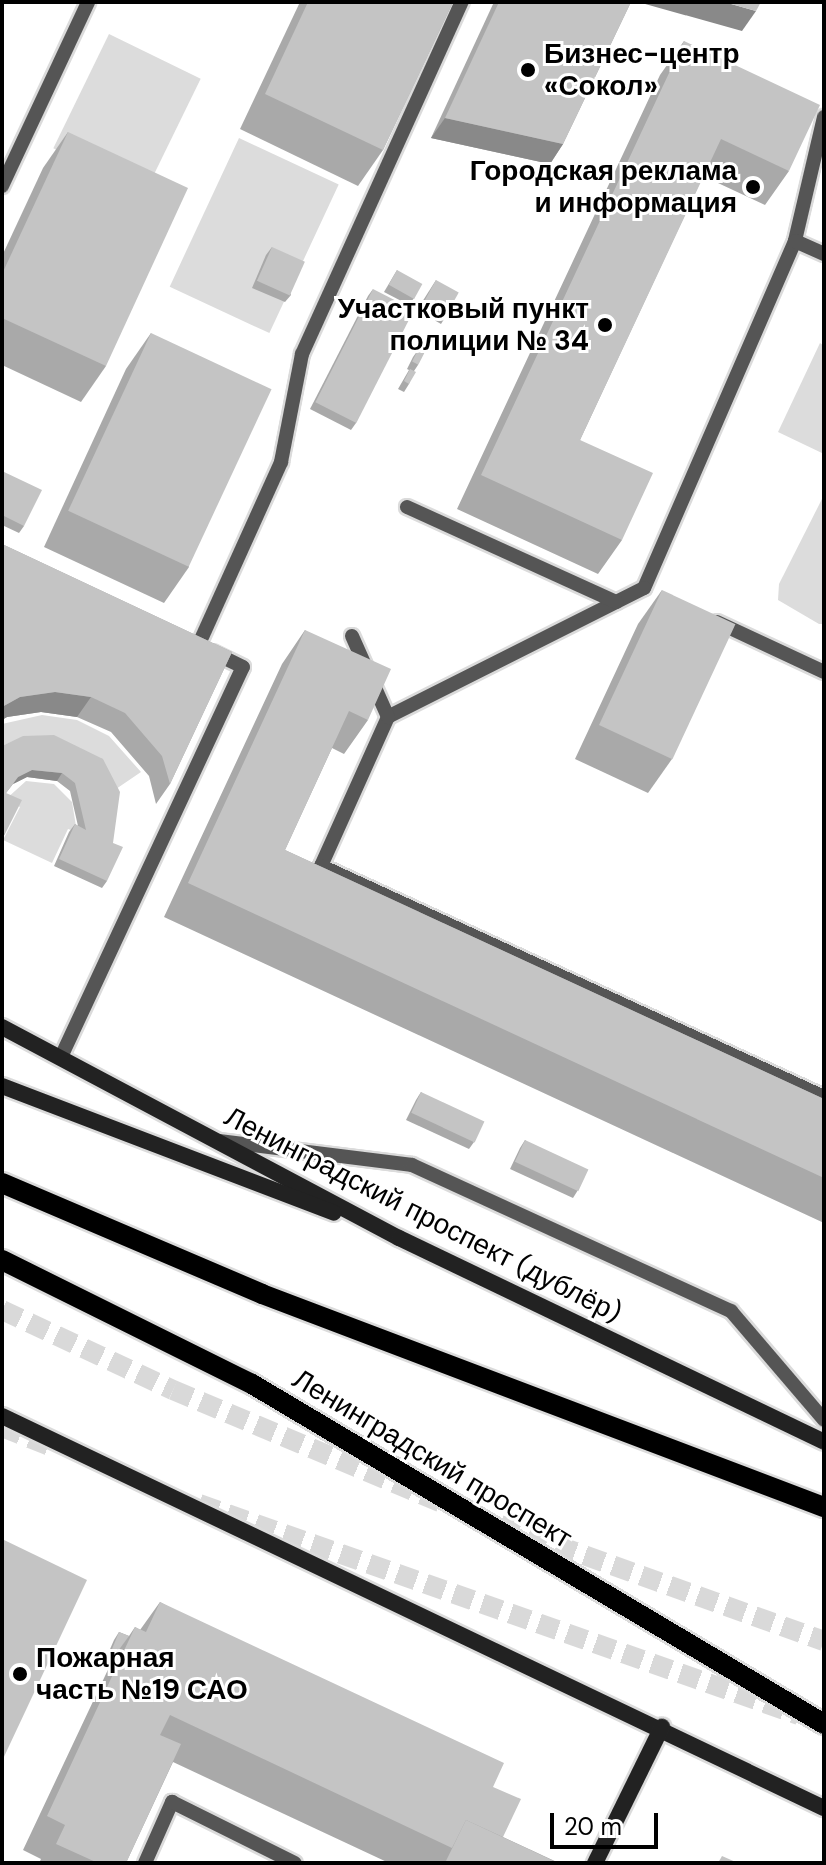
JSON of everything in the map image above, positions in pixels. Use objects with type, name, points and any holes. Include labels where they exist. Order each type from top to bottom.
[{"type":"main road","name":"Ленинградский проспект (дублёр)","points":[[2,1027],[399,1238],[824,1442]]},
{"type":"main road","points":[[2,1086],[399,1238]]},
{"type":"main road","points":[[2,1183],[381,1341],[824,1507]]},
{"type":"main road","name":"Ленинградский проспект","points":[[2,1260],[252,1384],[824,1724]]},
{"type":"main road","points":[[2,1416],[662,1727],[824,1808]]},
{"type":"main road","points":[[595,1863],[662,1727]]},
{"type":"lane","points":[[2,186],[88,2]]},
{"type":"lane","points":[[61,1057],[243,667],[191,642],[281,462],[302,354],[462,2]]},
{"type":"lane","points":[[824,117],[795,241],[651,591],[616,602],[388,717],[321,866],[824,1097]]},
{"type":"lane","points":[[795,241],[824,254]]},
{"type":"lane","points":[[407,507],[616,602]]},
{"type":"lane","points":[[699,614],[824,672]]},
{"type":"lane","points":[[352,636],[388,717]]},
{"type":"lane","points":[[217,1141],[412,1165],[731,1311],[824,1420]]},
{"type":"lane","points":[[145,1863],[172,1802],[295,1863]]},
{"type":"shaded area","points":[[109,34],[201,79],[145,193],[53,148]]},
{"type":"shaded area","points":[[239,138],[339,184],[269,333],[170,287]]},
{"type":"shaded area","points":[[820,343],[824,346],[824,454],[778,432]]},
{"type":"shaded area","points":[[824,495],[824,624],[819,624],[778,600],[779,584]]},
{"type":"shaded area","points":[[42,715],[77,720],[109,736],[141,772],[116,789],[49,738],[16,740],[2,746],[2,724]]},
{"type":"shaded area","points":[[26,781],[54,784],[72,802],[77,832],[68,829],[52,863],[3,840],[20,807],[5,800]]},
{"type":"building","points":[[308,2],[453,2],[383,150],[265,94]]},
{"type":"building","name":"Бизнес-центр «Сокол»","points":[[499,2],[631,2],[563,144],[445,118]]},
{"type":"building","points":[[724,2],[761,2],[756,11]]},
{"type":"building","points":[[684,41],[820,105],[789,171],[721,139],[580,440],[653,473],[622,540],[481,475]]},
{"type":"building","points":[[68,132],[188,188],[106,366],[2,318],[2,274]]},
{"type":"building","points":[[272,247],[305,262],[290,295],[257,281]]},
{"type":"building","points":[[397,270],[422,284],[414,299],[389,285]]},
{"type":"building","points":[[436,280],[459,293],[446,315],[423,303]]},
{"type":"building","points":[[373,289],[414,310],[356,423],[315,402]]},
{"type":"building","points":[[151,333],[272,389],[189,567],[68,511]]},
{"type":"building","points":[[418,350],[424,353],[418,365],[412,362]]},
{"type":"building","points":[[410,369],[416,372],[409,384],[404,381]]},
{"type":"building","points":[[2,471],[42,490],[24,526],[2,515]]},
{"type":"building","points":[[2,544],[232,652],[170,784],[162,756],[125,713],[91,697],[55,692],[20,697],[2,707]]},
{"type":"building","points":[[662,590],[735,624],[672,759],[599,725]]},
{"type":"building","points":[[305,630],[391,669],[368,720],[349,711],[285,850],[824,1099],[824,1178],[188,883]]},
{"type":"building","points":[[54,735],[103,759],[120,792],[113,843],[123,847],[107,881],[59,859],[75,824],[86,830],[75,783],[62,773],[32,770],[18,777],[6,793],[22,800],[5,834],[2,832],[2,746],[23,736]]},
{"type":"building","points":[[421,1092],[484,1122],[475,1142],[411,1113]]},
{"type":"building","points":[[525,1140],[588,1170],[578,1191],[515,1162]]},
{"type":"building","name":"Пожарная часть №19 САО","points":[[2,1539],[87,1580],[2,1761]]},
{"type":"building","points":[[160,1602],[504,1763],[493,1787],[521,1799],[503,1837],[466,1820],[452,1848],[170,1715],[160,1735],[181,1744],[126,1863],[98,1863],[56,1844],[65,1825],[47,1816],[135,1627],[146,1632]]},
{"type":"building","points":[[119,1632],[129,1636],[118,1651],[112,1649]]},
{"type":"building","points":[[466,1820],[558,1863],[445,1863]]},
{"type":"building","points":[[722,1856],[738,1863],[718,1863]]},
{"type":"tunnel","points":[[2,1310],[173,1390],[440,1502]]},
{"type":"tunnel","points":[[2,1427],[50,1446]]},
{"type":"tunnel","points":[[199,1504],[799,1715]]},
{"type":"tunnel","points":[[500,1525],[824,1641]]},
{"type":"place","name":"Бизнес-центр «Сокол»","points":[[528,70]]},
{"type":"place","name":"Городская реклама и информация","points":[[753,187]]},
{"type":"place","name":"Участковый пункт полиции № 34","points":[[605,325]]},
{"type":"place","name":"Пожарная часть №19 САО","points":[[20,1674]]}]
